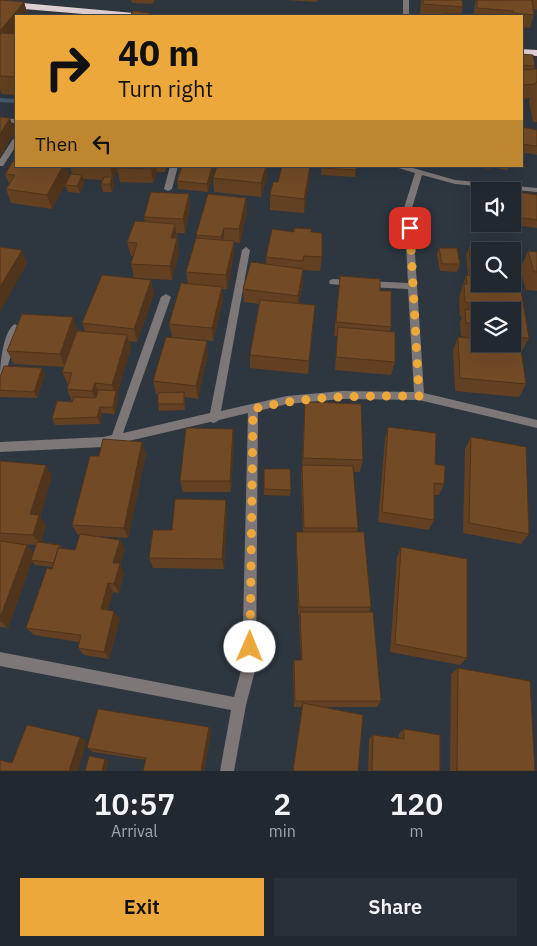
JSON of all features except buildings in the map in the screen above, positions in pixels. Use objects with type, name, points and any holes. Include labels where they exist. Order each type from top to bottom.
[{"type":"highway","points":[[0,4],[123,15]]},
{"type":"highway","points":[[523,52],[537,53]]},
{"type":"street","points":[[406,0],[406,15]]},
{"type":"street","points":[[0,120],[15,121]]},
{"type":"street","points":[[0,164],[15,142]]},
{"type":"street","points":[[168,189],[174,167]]},
{"type":"street","points":[[400,167],[454,182],[537,190]]},
{"type":"street","points":[[419,172],[408,208],[419,396]]},
{"type":"street","points":[[214,418],[246,250]]},
{"type":"street","points":[[333,282],[413,286]]},
{"type":"street","points":[[116,439],[166,298]]},
{"type":"street","points":[[0,374],[15,328]]},
{"type":"street","points":[[0,447],[103,442],[287,400],[342,395],[419,396],[537,424]]},
{"type":"street","points":[[227,771],[239,705],[249,667],[253,409]]},
{"type":"street","points":[[0,658],[239,705]]},
{"type":"waterway","points":[[0,100],[15,101]]},
{"type":"route","points":[[250,647],[253,409],[287,400],[342,395],[419,396],[410,228]]}]
